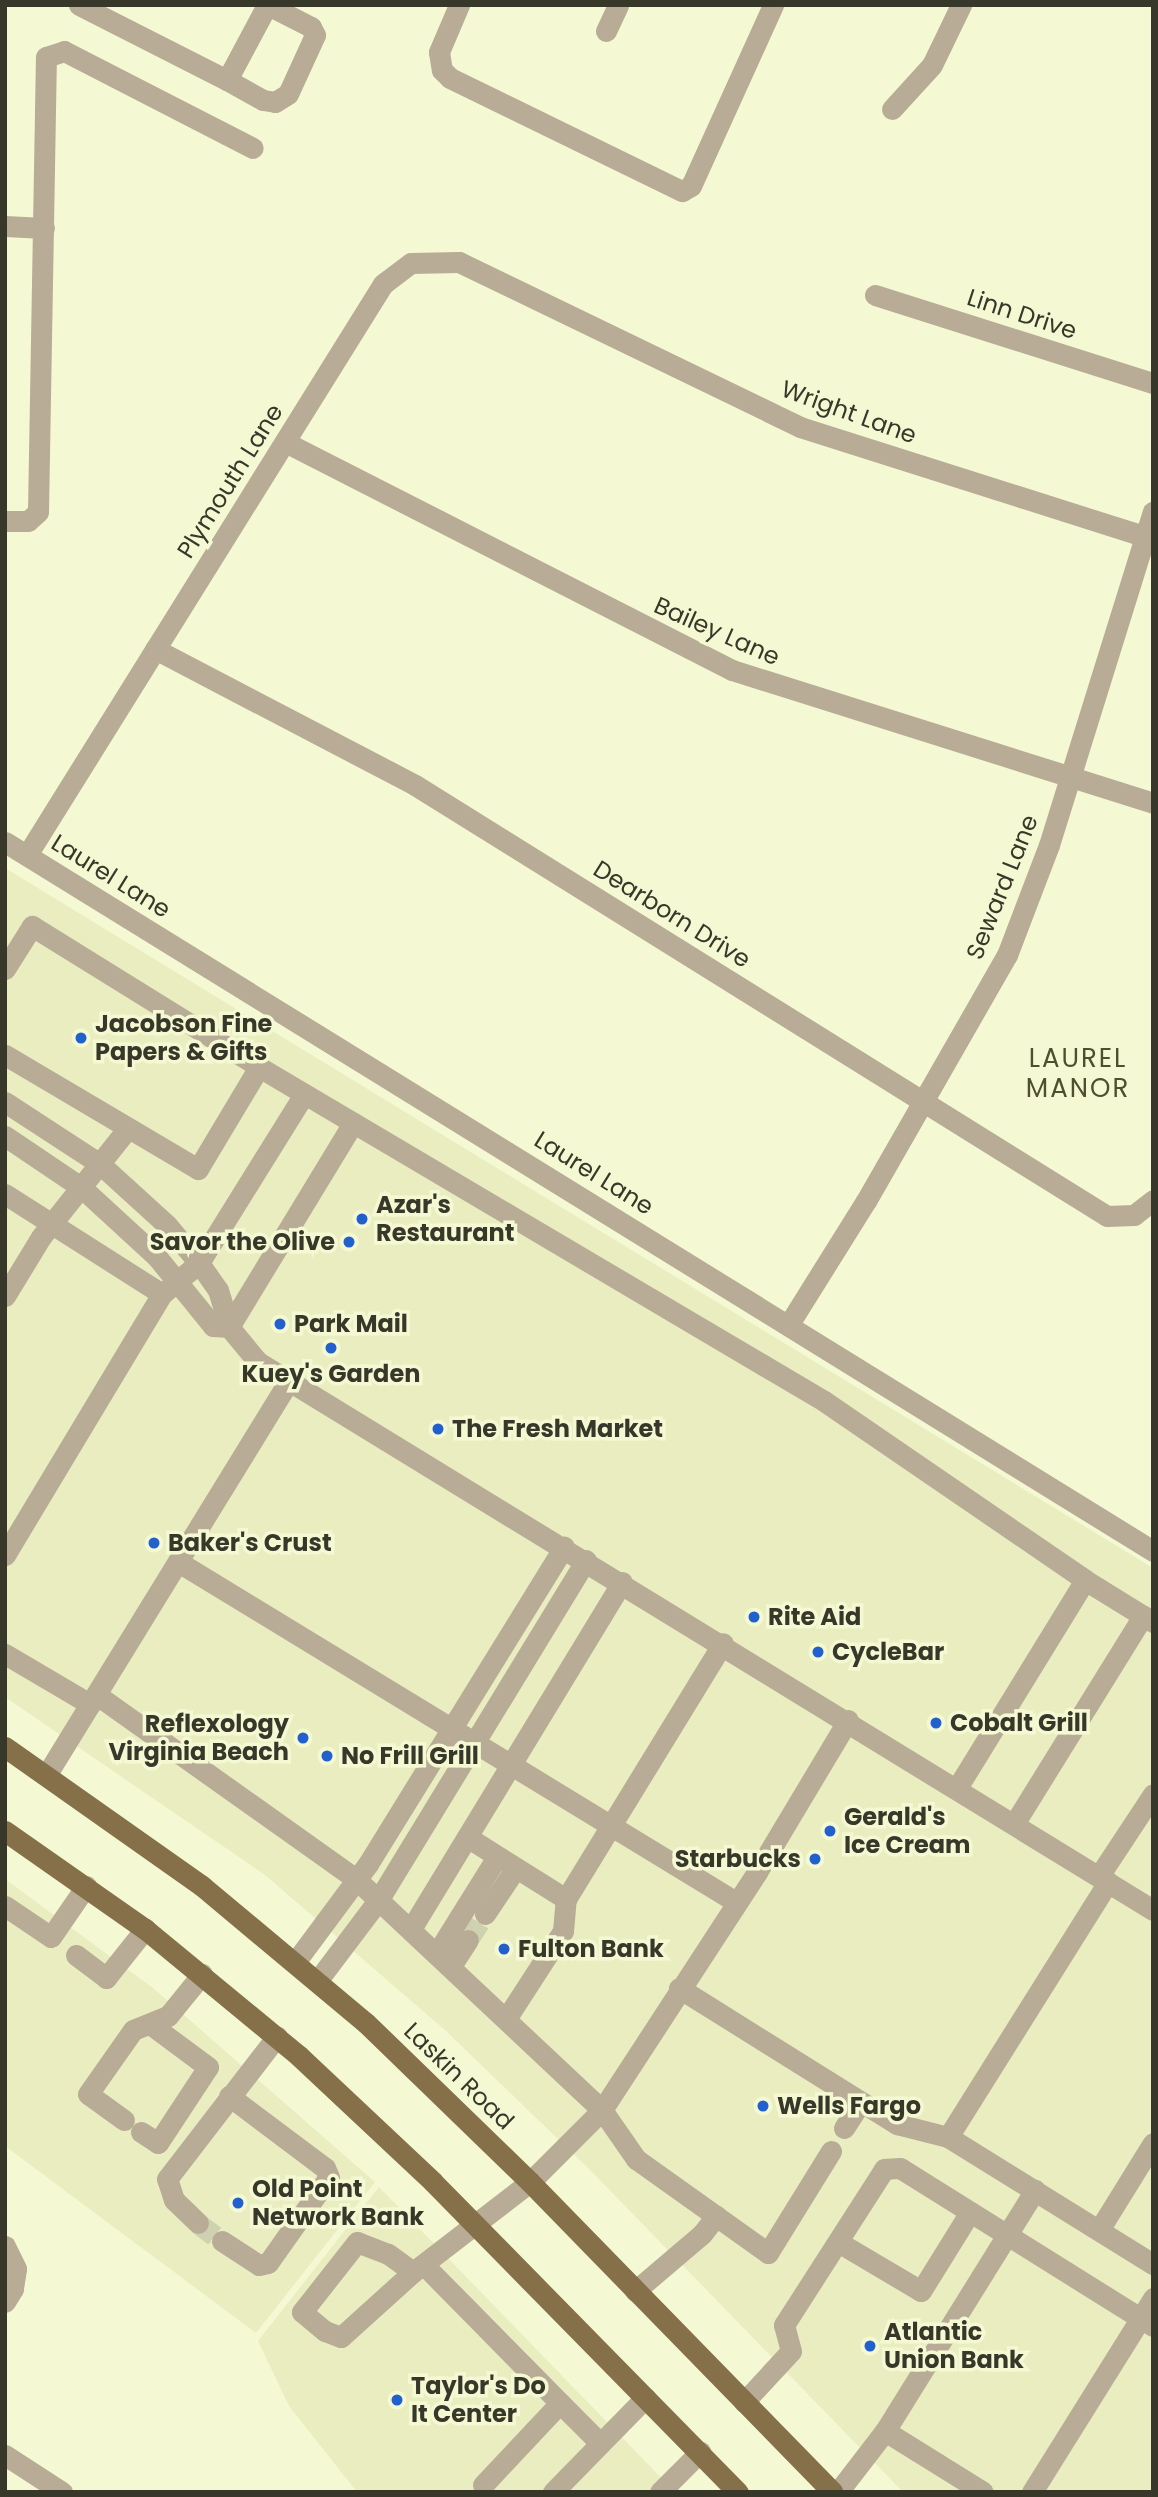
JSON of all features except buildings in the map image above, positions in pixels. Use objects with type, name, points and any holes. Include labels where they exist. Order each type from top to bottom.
[{"type":"main road","name":"Laskin Road","points":[[5,1747],[47,1774],[202,1886],[318,1980],[530,2182],[832,2492]]},
{"type":"main road","points":[[5,1830],[145,1929],[277,2036],[476,2226],[738,2492]]},
{"type":"street","points":[[79,5],[263,100],[275,102],[288,94],[315,35],[311,27],[267,5],[227,80]]},
{"type":"street","points":[[459,5],[439,52],[442,70],[450,78],[682,191],[691,186],[774,5]]},
{"type":"street","points":[[607,31],[618,5]]},
{"type":"street","points":[[892,109],[932,65],[961,5]]},
{"type":"street","points":[[5,521],[28,521],[38,512],[44,228],[44,62],[55,51],[253,148]]},
{"type":"street","points":[[5,226],[44,228]]},
{"type":"street","name":"Plymouth Lane","points":[[27,855],[383,284],[411,263],[459,262],[541,304]]},
{"type":"street","name":"Linn Drive","points":[[875,295],[1153,383]]},
{"type":"street","name":"Wright Lane","points":[[541,304],[800,427],[1149,537]]},
{"type":"street","name":"Bailey Lane","points":[[285,442],[732,670],[1153,803]]},
{"type":"street","name":"Seward Lane","points":[[789,1324],[924,1102],[1007,955],[1070,777],[1149,537],[1153,512]]},
{"type":"street","name":"Dearborn Drive","points":[[155,649],[415,785],[1107,1216],[1134,1215],[1153,1200]]},
{"type":"street","name":"Laurel Lane","points":[[5,842],[1153,1551]]},
{"type":"street","points":[[5,969],[32,926],[304,1094],[824,1401],[1086,1580],[1148,1619],[1014,1824]]},
{"type":"street","points":[[5,1055],[198,1169],[259,1067]]},
{"type":"street","points":[[5,1555],[169,1287],[200,1263],[304,1094]]},
{"type":"street","points":[[5,1102],[100,1164],[167,1225],[200,1263],[218,1290],[229,1327],[258,1362],[723,1643],[1153,1910]]},
{"type":"street","points":[[229,1327],[353,1123]]},
{"type":"street","points":[[5,1296],[32,1249],[128,1128]]},
{"type":"street","points":[[5,1136],[82,1188],[124,1224],[169,1287]]},
{"type":"street","points":[[5,1194],[169,1287],[213,1326],[229,1327]]},
{"type":"street","points":[[47,1774],[180,1563],[289,1380]]},
{"type":"street","points":[[296,1961],[357,1880],[453,1730],[564,1547]]},
{"type":"street","points":[[318,1980],[379,1899],[586,1560]]},
{"type":"street","points":[[180,1563],[736,1902]]},
{"type":"street","points":[[957,1788],[1086,1580]]},
{"type":"street","points":[[411,1929],[622,1582]]},
{"type":"street","points":[[506,2019],[563,1931],[566,1899],[723,1643]]},
{"type":"street","points":[[5,1654],[94,1700],[357,1880],[602,2110],[636,2159],[768,2253],[831,2151]]},
{"type":"street","points":[[600,2443],[418,2268],[388,2254],[357,2242],[302,2312],[325,2331],[341,2337],[418,2268],[530,2182],[602,2110],[736,1902],[848,1720]]},
{"type":"street","points":[[948,2137],[1153,1794]]},
{"type":"street","points":[[467,1837],[566,1899]]},
{"type":"street","points":[[444,1959],[497,1857]]},
{"type":"street","points":[[485,1914],[515,1869]]},
{"type":"street","points":[[5,1906],[51,1937],[86,1886]]},
{"type":"street","points":[[76,1955],[106,1978],[145,1929]]},
{"type":"street","points":[[444,1959],[468,1940]]},
{"type":"street","points":[[150,2024],[208,2067],[158,2143],[88,2094],[133,2030],[168,2016],[202,1974]]},
{"type":"street","points":[[679,1988],[897,2124],[948,2137],[1153,2263]]},
{"type":"street","points":[[198,2223],[174,2200],[167,2179],[277,2036]]},
{"type":"street","points":[[222,2241],[259,2264],[268,2263],[329,2177],[325,2168],[229,2096]]},
{"type":"street","points":[[844,2128],[861,2102]]},
{"type":"street","points":[[1099,2230],[1144,2178],[1153,2143]]},
{"type":"street","points":[[744,2402],[791,2351],[784,2325],[884,2169],[900,2168],[1146,2322]]},
{"type":"street","points":[[838,2492],[885,2431],[1035,2190]]},
{"type":"street","points":[[838,2242],[921,2291],[970,2212]]},
{"type":"street","points":[[635,2291],[702,2234],[716,2216]]},
{"type":"street","points":[[5,2246],[16,2269],[13,2289],[5,2302]]},
{"type":"street","points":[[1032,2492],[1146,2322],[1153,2298]]},
{"type":"street","points":[[553,2492],[645,2398]]},
{"type":"street","points":[[483,2485],[561,2403]]},
{"type":"street","points":[[885,2431],[983,2492]]},
{"type":"street","points":[[660,2492],[700,2452]]},
{"type":"street","points":[[5,2455],[62,2492]]},
{"type":"shaded area","points":[[5,868],[1153,1568],[1153,2492],[903,2492],[592,2172],[445,2030],[265,1875],[5,1697]]},
{"type":"shaded area","points":[[5,1879],[153,1988],[375,2182],[256,2333],[5,2146]]},
{"type":"shaded area","points":[[379,2187],[675,2492],[357,2492],[289,2406],[258,2341]]},
{"type":"tunnel","points":[[468,1940],[485,1914]]},
{"type":"tunnel","points":[[198,2223],[222,2241]]},
{"type":"place","name":"Jacobson Fine Papers & Gifts","points":[[81,1038]]},
{"type":"place","name":"Azar's Restaurant","points":[[362,1219]]},
{"type":"place","name":"Savor the Olive","points":[[349,1242]]},
{"type":"place","name":"Park Mail","points":[[280,1324]]},
{"type":"place","name":"Kuey's Garden","points":[[331,1348]]},
{"type":"place","name":"The Fresh Market","points":[[438,1429]]},
{"type":"place","name":"Baker's Crust","points":[[154,1543]]},
{"type":"place","name":"Rite Aid","points":[[754,1617]]},
{"type":"place","name":"CycleBar","points":[[818,1652]]},
{"type":"place","name":"Cobalt Grill","points":[[936,1723]]},
{"type":"place","name":"Reflexology Virginia Beach","points":[[303,1738]]},
{"type":"place","name":"No Frill Grill","points":[[327,1756]]},
{"type":"place","name":"Gerald's Ice Cream","points":[[830,1831]]},
{"type":"place","name":"Starbucks","points":[[815,1859]]},
{"type":"place","name":"Fulton Bank","points":[[504,1949]]},
{"type":"place","name":"Wells Fargo","points":[[763,2106]]},
{"type":"place","name":"Old Point Network Bank","points":[[238,2203]]},
{"type":"place","name":"Atlantic Union Bank","points":[[870,2346]]},
{"type":"place","name":"Taylor's Do It Center","points":[[397,2400]]},
{"type":"district","name":"LAUREL MANOR","points":[[1078,1074]]}]
